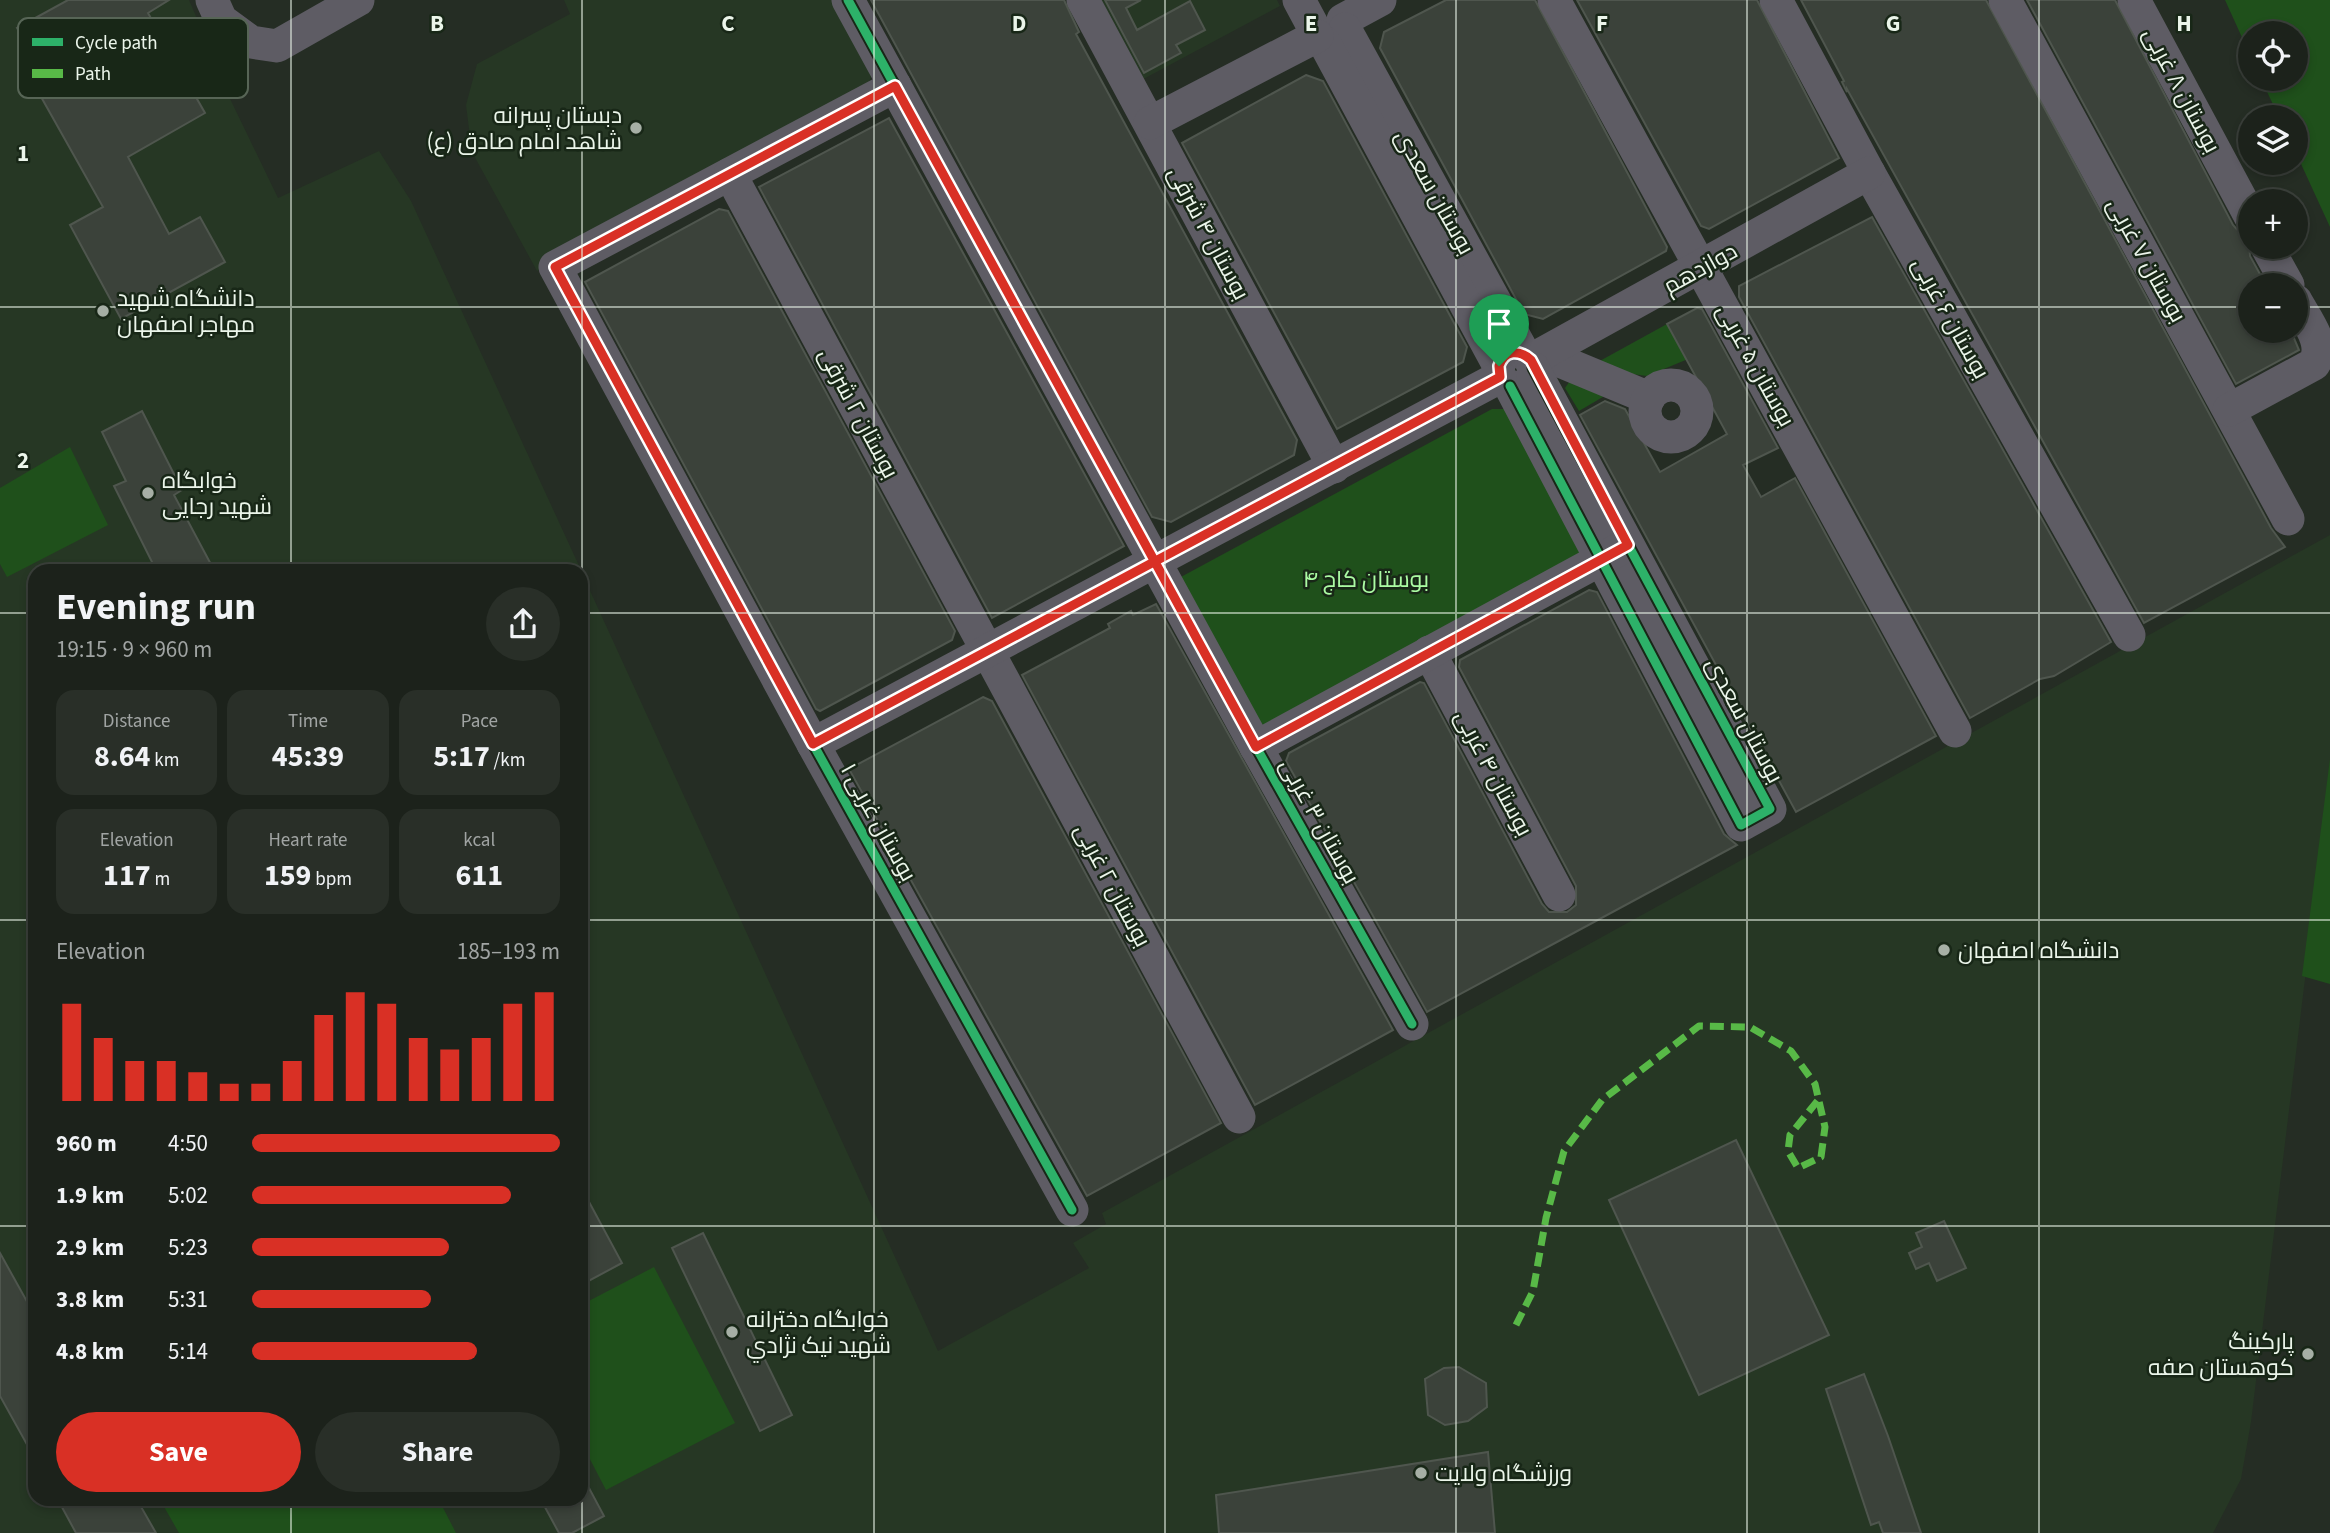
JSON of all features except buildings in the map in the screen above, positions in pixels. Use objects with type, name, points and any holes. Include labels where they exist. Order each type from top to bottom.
[{"type":"street","points":[[212,0],[220,18]]},
{"type":"street","points":[[248,41],[277,46],[325,9],[358,0]]},
{"type":"street","name":"بوستان ۳ غربی","points":[[848,0],[1256,747],[1412,1024]]},
{"type":"street","name":"بوستان ۴ شرقی","points":[[1083,0],[1334,467]]},
{"type":"street","points":[[1150,123],[1326,21],[1380,0]]},
{"type":"street","name":"بوستان ۵ غربی","points":[[1554,0],[1955,731]]},
{"type":"street","name":"بوستان ۶ غربی","points":[[1776,0],[1869,173],[2129,635]]},
{"type":"street","name":"بوستان ۷ غربی","points":[[2005,0],[2288,519]]},
{"type":"street","name":"بوستان ۸ غربی","points":[[2134,0],[2238,194]]},
{"type":"street","name":"بوستان سعدی","points":[[1326,21],[1520,366],[1615,552],[1741,825],[1770,809],[1615,552]]},
{"type":"street","points":[[730,174],[895,86]]},
{"type":"street","name":"دوازدهم","points":[[813,744],[1334,467],[1869,173]]},
{"type":"street","name":"بوستان غربی ۱","points":[[730,174],[555,267],[813,744],[1072,1210]]},
{"type":"street","name":"بوستان ۲ شرقی","points":[[730,174],[987,652]]},
{"type":"street","points":[[2229,410],[2314,364],[2320,355],[2319,344],[2308,323]]},
{"type":"street","points":[[1520,366],[1648,398]]},
{"type":"street","points":[[1256,747],[1615,552]]},
{"type":"street","name":"بوستان ۲ غربی","points":[[987,652],[1239,1117]]},
{"type":"street","name":"بوستان ۴ غربی","points":[[1429,652],[1559,895]]},
{"type":"shaded area","name":"دانشگاه اصفهان","points":[[0,0],[189,0],[197,18],[18,18],[18,98],[230,98],[278,198],[379,151],[411,201],[578,564],[28,564],[28,1506],[588,1506],[588,586],[938,1351],[1089,1268],[1073,1243],[1106,1224],[1102,1213],[2330,535],[2330,774],[2251,1422],[2241,1479],[2213,1533],[0,1533]]},
{"type":"shaded area","name":"دبستان پسرانه شاهد امام صادق (ع)","points":[[564,0],[835,0],[873,71],[864,96],[537,271],[472,152],[466,105],[477,64],[570,14]]},
{"type":"shaded area","points":[[1091,0],[1277,0],[1280,6],[1136,83]]},
{"type":"green space","points":[[2225,0],[2330,0],[2330,227],[2306,175],[2308,105],[2273,105],[2267,91],[2308,91],[2308,21],[2238,21],[2238,29]]},
{"type":"green space","points":[[1667,324],[1688,359],[1647,376],[1587,368]]},
{"type":"green space","points":[[1572,378],[1613,391],[1579,411],[1565,388]]},
{"type":"green space","name":"بوستان کاج ۴","points":[[1492,409],[1510,409],[1590,554],[1261,728],[1179,578]]},
{"type":"green space","points":[[70,447],[108,525],[7,577],[0,564],[0,488]]},
{"type":"green space","points":[[2330,759],[2330,984],[2302,976]]},
{"type":"green space","points":[[654,1267],[735,1423],[606,1490],[588,1455],[588,1301]]},
{"type":"green space","points":[[164,1506],[442,1506],[456,1533],[179,1533]]},
{"type":"marked path","points":[[1516,1325],[1533,1291],[1546,1218],[1564,1151],[1602,1100],[1699,1026],[1750,1027],[1791,1051],[1815,1084],[1825,1127],[1821,1157],[1798,1168],[1788,1151],[1790,1135],[1819,1099]]},
{"type":"cycle path","points":[[848,0],[1256,747],[1412,1024]]},
{"type":"cycle path","points":[[895,86],[555,267],[813,744],[1072,1210]]},
{"type":"cycle path","points":[[1510,386],[1741,825],[1770,809],[1533,368]]},
{"type":"place","name":"دبستان پسرانه شاهد امام صادق (ع)","points":[[636,128]]},
{"type":"place","name":"دانشگاه شهید مهاجر اصفهان","points":[[103,311]]},
{"type":"place","name":"خوابگاه شهید رجایی","points":[[148,493]]},
{"type":"place","name":"دانشگاه اصفهان","points":[[1944,950]]},
{"type":"place","name":"خوابگاه دخترانه شهيد نيک نژادي","points":[[732,1332]]},
{"type":"place","name":"پارکینگ کوهستان صفه","points":[[2308,1354]]},
{"type":"place","name":"ورزشگاه ولایت","points":[[1421,1473]]},
{"type":"route","points":[[1499,366],[1500,377],[1157,562],[813,744],[555,267],[895,86],[1157,562],[1256,747],[1628,545],[1531,360],[1519,352],[1508,353],[1499,366]]}]
